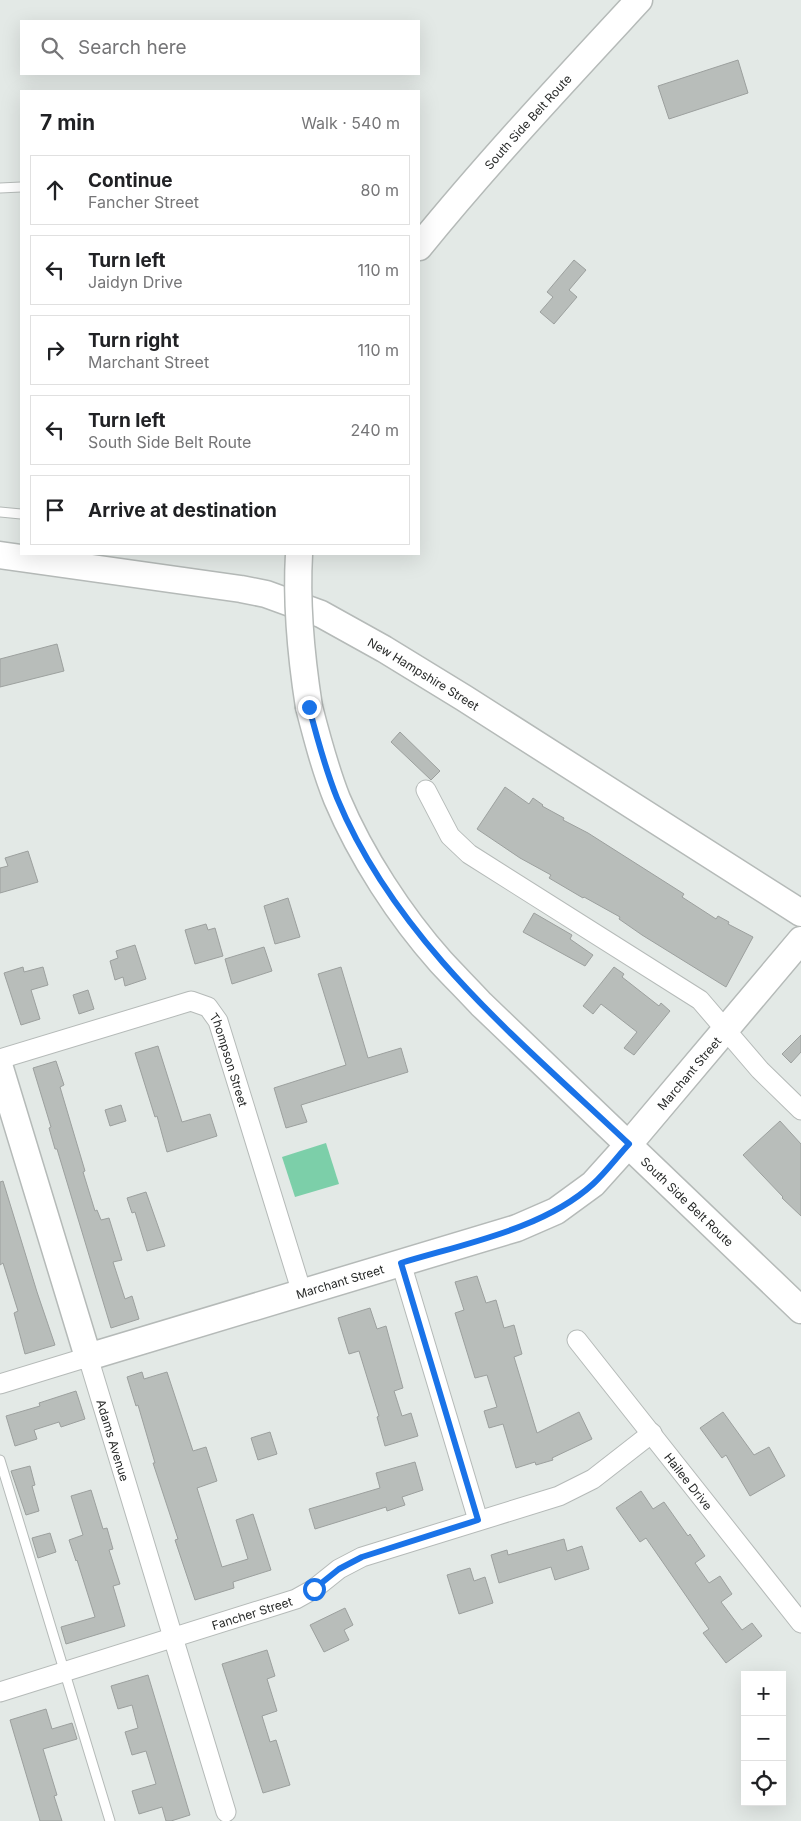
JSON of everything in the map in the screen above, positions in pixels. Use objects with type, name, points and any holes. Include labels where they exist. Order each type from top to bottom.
[{"type":"street","name":"South Side Belt Route","points":[[420,245],[532,114],[639,0]]},
{"type":"street","name":"New Hampshire Street","points":[[0,554],[241,589],[266,594],[321,614],[384,649],[464,698],[801,913]]},
{"type":"street","name":"South Side Belt Route","points":[[299,555],[298,616],[302,662],[309,707],[320,752],[337,798],[360,845],[399,909],[440,961],[481,1004],[801,1310]]},
{"type":"street","points":[[426,790],[450,836],[469,854],[700,1000],[760,1070],[801,1110]]},
{"type":"street","name":"Marchant Street","points":[[0,1384],[517,1228],[556,1211],[593,1184],[801,940]]},
{"type":"street","name":"Thompson Street","points":[[0,1059],[191,1001],[208,1006],[218,1021],[302,1293]]},
{"type":"street","name":"Adams Avenue","points":[[0,1068],[226,1812]]},
{"type":"street","points":[[401,1263],[478,1520]]},
{"type":"street","name":"Hailee Drive","points":[[577,1340],[801,1623]]},
{"type":"street","name":"Fancher Street","points":[[0,1692],[296,1600],[314,1589],[339,1569],[362,1557],[559,1496],[593,1478],[652,1433]]},
{"type":"lane","points":[[0,188],[20,187]]},
{"type":"lane","points":[[0,512],[20,514]]},
{"type":"lane","points":[[0,1460],[110,1821]]},
{"type":"green space","points":[[326,1143],[339,1184],[295,1197],[282,1157]]},
{"type":"building","points":[[738,60],[748,93],[669,119],[658,86]]},
{"type":"building","points":[[574,260],[586,270],[569,290],[577,297],[554,324],[540,312],[553,297],[547,292]]},
{"type":"building","points":[[57,644],[64,671],[0,687],[0,659]]},
{"type":"building","points":[[400,732],[440,771],[431,780],[391,742]]},
{"type":"building","points":[[505,787],[529,804],[533,798],[542,806],[564,818],[563,820],[588,833],[684,894],[682,897],[716,919],[718,916],[729,922],[728,924],[753,937],[726,987],[642,935],[619,919],[620,917],[549,878],[551,875],[520,858],[477,829]]},
{"type":"building","points":[[28,851],[38,882],[0,893],[0,868],[8,866],[5,858]]},
{"type":"building","points":[[288,898],[300,937],[275,944],[264,906]]},
{"type":"building","points":[[534,913],[572,935],[570,939],[593,955],[585,966],[523,932]]},
{"type":"building","points":[[206,924],[208,930],[215,928],[223,956],[195,964],[185,930]]},
{"type":"building","points":[[135,945],[146,979],[125,986],[123,977],[115,980],[110,961],[118,958],[116,951]]},
{"type":"building","points":[[264,947],[272,971],[232,984],[225,959]]},
{"type":"building","points":[[23,967],[24,972],[43,967],[48,985],[31,990],[40,1019],[21,1025],[4,973]]},
{"type":"building","points":[[341,967],[368,1058],[401,1048],[408,1072],[301,1105],[307,1122],[286,1128],[274,1088],[346,1065],[318,974]]},
{"type":"building","points":[[614,967],[624,974],[622,977],[659,1006],[661,1003],[670,1011],[634,1055],[624,1048],[637,1032],[601,1004],[593,1014],[583,1006]]},
{"type":"building","points":[[88,990],[94,1009],[79,1014],[73,995]]},
{"type":"building","points":[[801,1035],[801,1052],[791,1063],[782,1054]]},
{"type":"building","points":[[158,1046],[182,1122],[210,1114],[217,1136],[167,1152],[157,1116],[155,1117],[135,1053]]},
{"type":"building","points":[[56,1061],[64,1085],[60,1087],[95,1211],[97,1210],[101,1220],[109,1218],[122,1260],[113,1262],[125,1299],[132,1296],[139,1319],[111,1328],[57,1149],[55,1149],[49,1128],[51,1127],[33,1068]]},
{"type":"building","points":[[121,1105],[126,1121],[110,1126],[105,1110]]},
{"type":"building","points":[[780,1121],[801,1144],[801,1216],[743,1155]]},
{"type":"building","points":[[3,1181],[55,1345],[25,1354],[14,1313],[18,1311],[3,1263],[0,1265],[0,1182]]},
{"type":"building","points":[[146,1192],[165,1246],[147,1251],[135,1212],[132,1213],[127,1198]]},
{"type":"building","points":[[477,1276],[486,1303],[496,1300],[504,1328],[514,1325],[522,1354],[514,1357],[537,1433],[579,1412],[592,1439],[552,1458],[553,1460],[536,1465],[535,1462],[516,1468],[503,1424],[489,1428],[484,1411],[497,1407],[487,1375],[475,1378],[455,1313],[464,1310],[455,1282]]},
{"type":"building","points":[[370,1308],[377,1329],[386,1326],[403,1388],[394,1391],[402,1416],[411,1413],[418,1436],[385,1446],[377,1417],[379,1416],[359,1351],[349,1354],[338,1318]]},
{"type":"building","points":[[142,1372],[144,1379],[167,1372],[193,1451],[206,1447],[217,1481],[197,1488],[222,1567],[248,1559],[236,1520],[253,1514],[271,1570],[233,1582],[234,1588],[195,1600],[175,1540],[178,1539],[153,1463],[155,1463],[138,1405],[136,1406],[127,1377]]},
{"type":"building","points":[[76,1391],[85,1419],[61,1427],[59,1422],[34,1430],[37,1439],[15,1446],[6,1416],[40,1406],[39,1403]]},
{"type":"building","points":[[723,1412],[754,1455],[769,1447],[785,1476],[750,1496],[726,1455],[722,1458],[700,1428]]},
{"type":"building","points":[[270,1432],[277,1454],[258,1460],[251,1438]]},
{"type":"building","points":[[415,1462],[423,1490],[402,1497],[405,1505],[387,1511],[386,1507],[315,1529],[309,1509],[380,1488],[376,1473]]},
{"type":"building","points":[[30,1466],[35,1485],[32,1486],[39,1511],[26,1515],[11,1471]]},
{"type":"building","points":[[91,1490],[103,1529],[107,1528],[113,1549],[109,1550],[120,1584],[113,1586],[125,1626],[66,1644],[61,1627],[95,1617],[69,1540],[83,1535],[71,1496]]},
{"type":"building","points":[[641,1491],[653,1509],[664,1502],[688,1536],[690,1534],[705,1556],[695,1563],[709,1583],[720,1576],[732,1594],[721,1602],[742,1630],[752,1623],[762,1636],[726,1663],[703,1633],[709,1629],[646,1538],[640,1542],[616,1508]]},
{"type":"building","points":[[50,1533],[56,1552],[38,1558],[32,1538]]},
{"type":"building","points":[[564,1539],[567,1551],[582,1546],[589,1569],[555,1580],[551,1567],[499,1583],[491,1555],[507,1550],[508,1555]]},
{"type":"building","points":[[470,1568],[474,1581],[485,1577],[493,1603],[459,1614],[447,1575]]},
{"type":"building","points":[[345,1608],[353,1625],[344,1630],[349,1640],[324,1652],[310,1625]]},
{"type":"building","points":[[267,1650],[275,1676],[267,1679],[277,1711],[262,1716],[270,1742],[276,1740],[290,1785],[263,1793],[222,1664]]},
{"type":"building","points":[[148,1675],[190,1815],[171,1821],[166,1821],[162,1807],[139,1814],[132,1791],[156,1784],[146,1751],[132,1755],[125,1732],[138,1728],[132,1705],[118,1709],[111,1686]]},
{"type":"building","points":[[46,1709],[52,1729],[72,1723],[77,1739],[43,1749],[57,1795],[54,1796],[62,1821],[40,1821],[10,1720]]},
{"type":"route","points":[[309,707],[320,752],[337,798],[360,845],[399,909],[440,961],[481,1004],[629,1144],[593,1184],[556,1211],[517,1228],[401,1263],[478,1520],[362,1557],[339,1569],[314,1589]]}]
